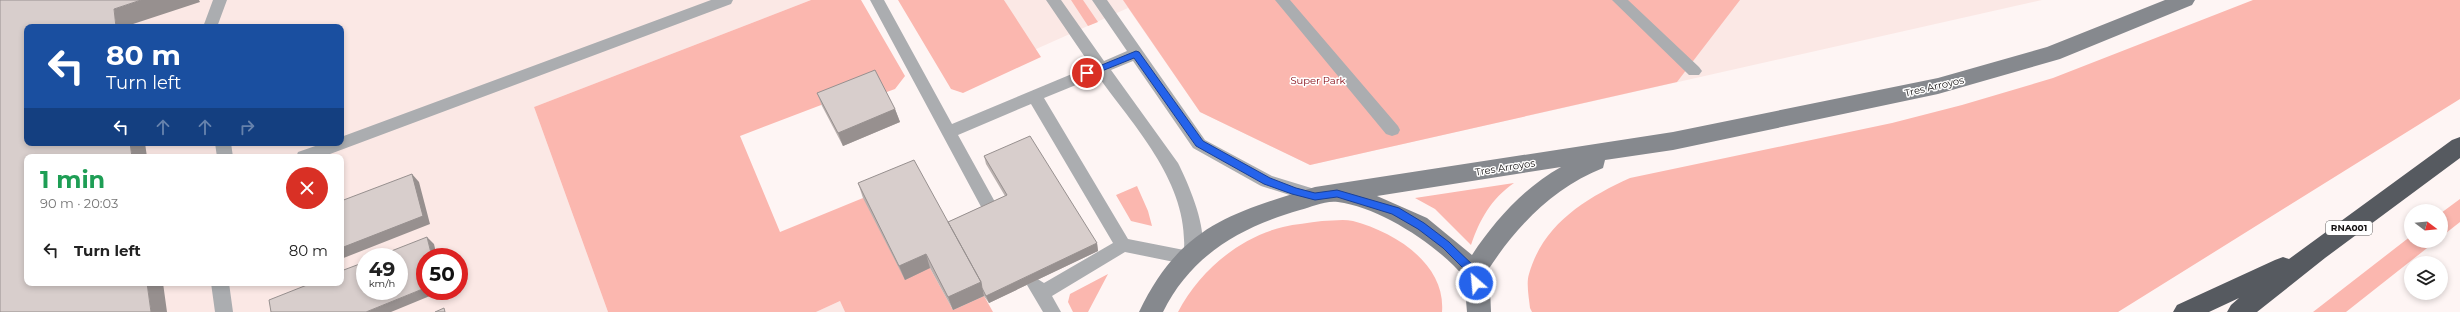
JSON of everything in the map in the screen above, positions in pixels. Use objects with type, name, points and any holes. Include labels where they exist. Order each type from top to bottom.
[{"type":"highway","name":"RNA001","points":[[2240,312],[2317,251],[2460,146]]},
{"type":"highway","points":[[2185,312],[2317,251]]},
{"type":"main road","name":"Tres Arroyos","points":[[1151,312],[1172,278],[1191,256],[1234,224],[1261,212],[1326,195],[1674,141],[1938,86],[2053,53],[2185,0]]},
{"type":"main road","name":"Tres Arroyos","points":[[1474,272],[1483,257],[1516,217],[1566,173],[1586,165],[1674,141]]},
{"type":"main road","points":[[1326,195],[1395,211],[1421,226],[1446,245],[1474,272],[1479,294],[1479,312]]},
{"type":"lane","points":[[211,24],[220,0]]},
{"type":"lane","points":[[877,0],[992,211]]},
{"type":"lane","points":[[1052,312],[1037,287],[1124,245],[1191,256],[1193,217],[1186,194],[1172,168],[1053,0]]},
{"type":"lane","points":[[1099,0],[1199,144],[1267,181],[1326,195]]},
{"type":"lane","points":[[1282,0],[1392,130]]},
{"type":"lane","points":[[1619,0],[1694,71]]},
{"type":"lane","points":[[344,142],[716,2]]},
{"type":"lane","points":[[948,132],[1034,95],[1136,54]]},
{"type":"lane","points":[[1034,95],[1124,245]]},
{"type":"lane","points":[[312,154],[333,146]]},
{"type":"lane","points":[[220,286],[224,312]]},
{"type":"shaded area","points":[[0,0],[811,0],[534,107],[608,312],[0,312]]},
{"type":"shaded area","name":"Super Park","points":[[1004,0],[2042,0],[1310,165],[1200,112],[1128,8],[1034,50]]},
{"type":"shaded area","points":[[840,301],[845,312],[816,312]]},
{"type":"green space","points":[[811,0],[861,0],[905,76],[895,89],[884,93],[879,83],[740,136],[780,232],[863,198],[930,268],[953,310],[984,296],[993,312],[845,312],[840,301],[816,312],[608,312],[534,107]]},
{"type":"green space","points":[[898,0],[1004,0],[1041,57],[963,93],[951,89]]},
{"type":"green space","points":[[1071,0],[1083,0],[1098,22],[1088,26]]},
{"type":"green space","name":"Super Park","points":[[1123,0],[1740,0],[1677,82],[1310,165],[1200,112]]},
{"type":"green space","points":[[2253,0],[2460,0],[2460,99],[2118,312],[1532,312],[1530,308],[1528,278],[1536,256],[1544,241],[1568,215],[1582,204],[1630,178],[1892,123],[1962,105],[2053,78]]},
{"type":"green space","points":[[1514,183],[1499,196],[1487,210],[1482,218],[1471,245],[1435,209],[1415,198]]},
{"type":"green space","points":[[1137,186],[1148,211],[1152,226],[1131,221],[1116,195]]},
{"type":"green space","points":[[2460,199],[2460,222],[2448,231],[2448,208]]},
{"type":"green space","points":[[1322,221],[1353,221],[1385,233],[1401,242],[1427,265],[1436,279],[1441,295],[1442,312],[1178,312],[1197,283],[1209,270],[1236,248],[1266,232],[1288,226]]},
{"type":"green space","points":[[2404,241],[2404,248],[2427,248],[2417,256],[2404,256],[2404,266],[2346,312],[2313,312]]},
{"type":"green space","points":[[1108,274],[1088,312],[1073,312],[1068,302],[1070,294]]},
{"type":"building","points":[[0,0],[141,0],[114,9],[116,24],[24,24],[24,146],[130,146],[132,154],[24,154],[24,286],[147,286],[151,312],[0,312]]},
{"type":"building","points":[[875,70],[895,109],[838,133],[817,93]]},
{"type":"building","points":[[1030,136],[1097,243],[986,296],[981,282],[948,222],[1007,195],[984,156]]},
{"type":"building","points":[[914,160],[981,282],[948,297],[926,254],[899,266],[858,183]]},
{"type":"building","points":[[412,174],[423,216],[344,247],[344,200]]},
{"type":"building","points":[[427,237],[430,248],[416,248],[416,292],[408,295],[408,248],[399,248]]},
{"type":"building","points":[[356,265],[356,300],[396,300],[366,312],[271,312],[269,300],[304,286],[344,286],[344,270]]},
{"type":"building","points":[[444,308],[445,312],[435,312]]},
{"type":"route","points":[[1087,73],[1136,54],[1199,144],[1267,181],[1295,191],[1315,196],[1337,193],[1368,201],[1395,211],[1421,226],[1446,245],[1474,272],[1476,283]]}]
